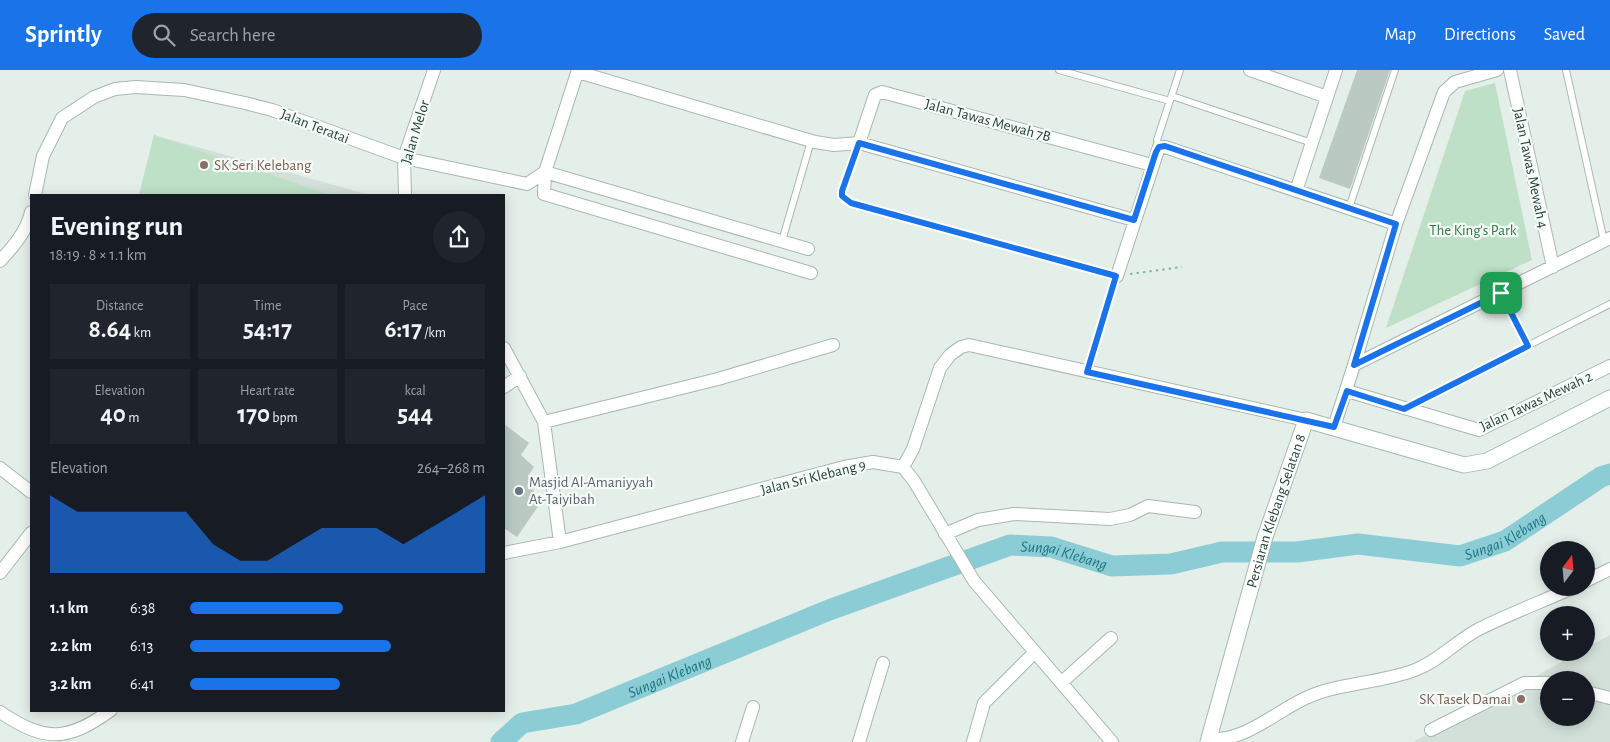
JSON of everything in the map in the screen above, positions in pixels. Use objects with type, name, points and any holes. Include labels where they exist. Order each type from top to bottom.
[{"type":"street","name":"Jalan Melor","points":[[405,194],[404,158],[434,70]]},
{"type":"street","points":[[1250,70],[1328,97]]},
{"type":"street","points":[[1296,191],[1336,70]]},
{"type":"street","points":[[1334,427],[1347,391],[1396,224],[1444,92],[1455,82],[1497,70]]},
{"type":"street","name":"Jalan Tawas Mewah 4","points":[[1510,70],[1553,267]]},
{"type":"street","points":[[812,273],[544,194],[545,172],[578,71],[811,141],[834,145],[859,143],[1134,220]]},
{"type":"street","name":"Jalan Teratai","points":[[35,194],[43,156],[62,118],[94,97],[114,89],[136,87],[184,90],[245,103],[272,110],[404,158],[527,184],[545,172]]},
{"type":"street","name":"Jalan Tawas Mewah 7B","points":[[859,143],[875,95],[882,92],[1152,164]]},
{"type":"street","points":[[1116,276],[1159,147],[1165,146],[1396,224]]},
{"type":"street","points":[[545,172],[808,249]]},
{"type":"street","points":[[1,257],[13,246],[30,221]]},
{"type":"street","points":[[1354,365],[1607,240]]},
{"type":"street","points":[[544,422],[718,379],[833,345]]},
{"type":"street","points":[[1112,742],[974,581],[914,480],[903,467],[913,450],[940,368],[950,355],[961,347],[969,345],[1306,420]]},
{"type":"street","points":[[505,350],[544,422],[560,542]]},
{"type":"street","name":"Jalan Tawas Mewah 2","points":[[1347,391],[1479,430],[1610,366]]},
{"type":"street","points":[[505,386],[520,376]]},
{"type":"street","name":"Persiaran Klebang Selatan 8","points":[[1209,741],[1266,537],[1306,420],[1464,465],[1487,461],[1610,398]]},
{"type":"street","name":"Jalan Sri Klebang 9","points":[[505,553],[560,542],[844,467],[873,462],[903,467]]},
{"type":"street","points":[[0,468],[30,491]]},
{"type":"street","points":[[945,534],[978,520],[1014,514],[1110,519],[1130,515],[1148,506],[1195,512]]},
{"type":"street","points":[[0,573],[30,533]]},
{"type":"street","points":[[1595,577],[1610,570]]},
{"type":"street","points":[[1209,741],[1231,738],[1249,731],[1313,694],[1375,682],[1416,670],[1478,630],[1554,596]]},
{"type":"street","points":[[1062,682],[1111,638]]},
{"type":"street","points":[[973,742],[984,703],[1035,652]]},
{"type":"street","points":[[860,742],[883,663]]},
{"type":"street","points":[[1431,730],[1524,683],[1540,683]]},
{"type":"street","points":[[1595,694],[1610,698]]},
{"type":"street","points":[[742,742],[752,707]]},
{"type":"street","points":[[0,712],[29,733],[46,739],[74,735],[108,712]]},
{"type":"lane","points":[[1059,70],[1171,99],[1312,143]]},
{"type":"lane","points":[[1159,147],[1157,140],[1180,70]]},
{"type":"lane","points":[[1349,208],[1395,70]]},
{"type":"lane","points":[[1566,70],[1607,240]]},
{"type":"lane","points":[[782,241],[811,141]]},
{"type":"lane","points":[[859,143],[842,191],[842,196],[851,203],[1116,276]]},
{"type":"lane","points":[[1501,293],[1528,346]]},
{"type":"lane","points":[[1404,409],[1610,304]]},
{"type":"path","points":[[1087,372],[1116,276],[1182,267]]},
{"type":"shaded area","name":"SK Seri Kelebang","points":[[154,135],[366,194],[139,194]]},
{"type":"shaded area","name":"SK Tasek Damai","points":[[1610,635],[1610,742],[1413,742],[1540,673],[1540,726],[1595,726],[1595,671],[1545,671],[1563,661],[1595,661],[1595,643]]},
{"type":"green space","name":"The King's Park","points":[[1495,83],[1532,260],[1386,328],[1465,91]]},
{"type":"green space","name":"SK Seri Kelebang","points":[[154,135],[327,194],[139,194]]},
{"type":"building","points":[[1357,70],[1390,70],[1350,189],[1319,178]]},
{"type":"building","name":"Masjid Al-Amaniyyah At-Taiyibah","points":[[505,425],[529,443],[521,455],[534,467],[528,476],[539,505],[517,537],[505,529]]},
{"type":"waterway","name":"Sungai Klebang","points":[[501,742],[522,723],[576,714],[829,610],[1010,545],[1051,547],[1112,566],[1171,564],[1222,552],[1297,552],[1358,544],[1460,556],[1505,541],[1601,477],[1610,474]]},
{"type":"place","name":"SK Seri Kelebang","points":[[204,165]]},
{"type":"place","name":"Masjid Al-Amaniyyah At-Taiyibah","points":[[519,491]]},
{"type":"place","name":"SK Tasek Damai","points":[[1521,699]]},
{"type":"route","points":[[859,143],[1134,220],[1156,152],[1159,147],[1165,146],[1396,224],[1354,365],[1501,293],[1528,346],[1404,409],[1347,391],[1334,427],[1087,372],[1116,276],[851,203],[842,196],[842,191],[859,143]]}]
